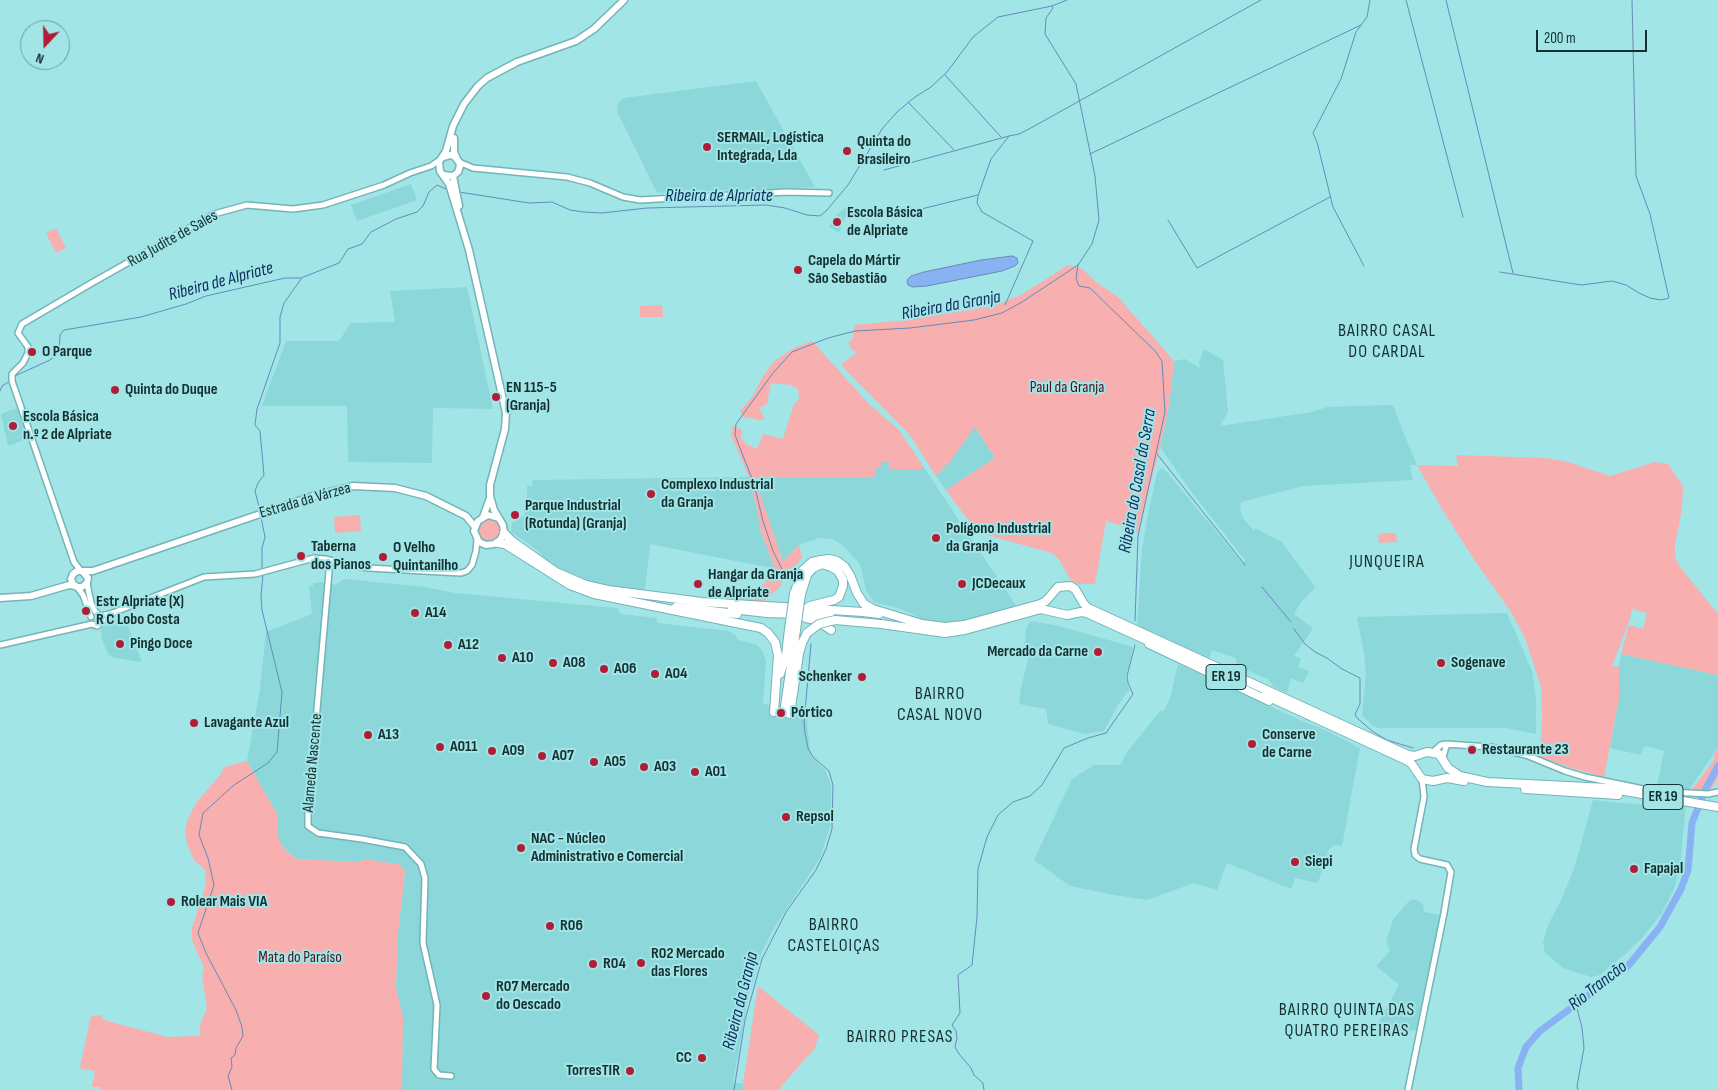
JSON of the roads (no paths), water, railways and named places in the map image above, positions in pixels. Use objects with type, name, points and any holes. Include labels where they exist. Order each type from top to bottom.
[{"type":"highway","points":[[504,533],[512,541],[556,572],[586,585],[608,590],[702,602],[863,612],[898,617]]},
{"type":"highway","points":[[498,543],[505,544],[554,576],[586,591],[761,628],[775,642],[778,655],[774,712]]},
{"type":"highway","points":[[777,683],[792,629],[803,570],[812,562],[830,559],[838,562],[845,567],[850,575],[857,594],[864,604],[922,624],[964,625],[1040,604],[1051,596],[1058,587],[1070,586],[1078,593],[1080,599],[1088,608],[1105,616],[1126,621],[1211,660],[1341,720],[1371,738],[1408,755],[1415,756],[1433,752],[1444,761],[1445,770],[1436,780],[1422,779],[1406,760],[1316,719],[1285,709],[1161,651],[1087,613],[1081,612],[1061,614],[1041,609],[965,630],[933,632],[881,624],[835,620],[819,624],[807,633],[802,643],[787,713],[792,629]]},
{"type":"highway","points":[[778,607],[812,606],[834,600],[842,592],[843,580],[838,571],[822,564],[813,568],[807,575],[798,594]]},
{"type":"highway","points":[[554,576],[596,592],[617,596],[767,613],[862,616],[933,632]]},
{"type":"highway","points":[[1051,596],[1052,607],[1056,612]]},
{"type":"highway","points":[[1072,613],[1080,604],[1080,599]]},
{"type":"highway","points":[[625,600],[765,617],[805,618],[816,620],[831,630]]},
{"type":"highway","points":[[1416,770],[1416,764],[1422,754]]},
{"type":"highway","name":"ER 19","points":[[1444,761],[1454,773],[1482,781],[1607,791],[1718,807]]},
{"type":"highway","name":"ER 19","points":[[1436,780],[1451,779],[1487,786],[1607,791],[1718,812]]},
{"type":"main road","points":[[459,212],[453,200],[449,184],[438,166],[459,114],[470,95],[487,78],[504,68],[576,41],[598,25],[624,0]]},
{"type":"main road","points":[[490,496],[498,518],[503,525],[504,533],[498,543],[486,545],[477,539],[475,527],[482,517],[490,496],[491,476],[505,429],[506,413],[459,212],[456,174],[458,160],[453,144],[455,126],[480,88],[497,75],[518,65],[569,48],[578,43],[596,32],[628,0]]},
{"type":"main road","points":[[442,158],[450,155],[458,160]]},
{"type":"main road","points":[[442,173],[456,174]]},
{"type":"main road","name":"Estrada da Várzea","points":[[0,597],[43,589],[62,583],[76,571],[93,571],[313,496],[353,486],[394,488],[426,496],[466,516],[482,517]]},
{"type":"main road","name":"Estrada da Várzea","points":[[466,516],[475,527]]},
{"type":"main road","points":[[482,517],[493,516],[498,518]]},
{"type":"main road","name":"Estrada da Várzea","points":[[0,597],[32,596],[69,586],[82,587],[93,575],[172,544]]},
{"type":"main road","points":[[82,571],[87,575],[87,582]]},
{"type":"main road","points":[[72,575],[72,582],[76,586]]},
{"type":"street","name":"Rua Judite de Sales","points":[[74,562],[12,381],[14,371],[27,358],[28,347],[19,331],[22,324],[214,214],[247,205],[293,209],[323,205],[384,186],[410,173],[426,168],[442,158]]},
{"type":"street","points":[[458,160],[473,168],[567,177],[590,182],[623,197],[640,200],[787,192],[829,193]]},
{"type":"street","points":[[426,168],[442,173]]},
{"type":"street","points":[[456,174],[473,168]]},
{"type":"street","points":[[0,645],[76,628],[99,615],[110,614],[204,577],[245,576],[314,558],[368,568],[467,572],[472,565],[477,539]]},
{"type":"street","points":[[475,555],[486,545]]},
{"type":"street","name":"Alameda Nascente","points":[[330,560],[308,826],[318,833],[362,838],[405,847],[421,864],[425,878],[423,943],[437,1005],[434,1069],[439,1076],[451,1076]]},
{"type":"street","points":[[74,562],[82,571]]},
{"type":"street","points":[[72,575],[74,562]]},
{"type":"street","points":[[87,582],[91,603],[102,623]]},
{"type":"street","points":[[76,586],[83,595],[91,620],[97,626],[110,614]]},
{"type":"street","points":[[1444,761],[1446,746],[1450,744]]},
{"type":"street","points":[[1433,752],[1441,745],[1450,744],[1490,748],[1513,752],[1565,771],[1602,781],[1658,792],[1717,793]]},
{"type":"street","points":[[1408,1090],[1451,872],[1447,866],[1420,859],[1415,855],[1414,849],[1424,797],[1422,779]]},
{"type":"street","points":[[1424,797],[1436,780]]},
{"type":"waterway","name":"Ribeira de Alpriate","points":[[459,192],[529,203],[552,202],[570,210],[583,212],[602,213],[647,208],[766,205],[785,208],[807,215],[820,216],[848,185],[882,129],[897,112],[931,87],[947,72],[973,37],[998,17],[1052,6],[1067,0]]},
{"type":"waterway","points":[[1005,305],[1033,241],[982,212],[977,203],[991,159],[1009,136],[1029,129],[1261,0]]},
{"type":"waterway","points":[[1364,266],[1333,207],[1317,142],[1313,133],[1341,79],[1356,32],[1367,17],[1370,0]]},
{"type":"waterway","points":[[1406,0],[1463,217]]},
{"type":"waterway","points":[[1446,0],[1513,273]]},
{"type":"waterway","points":[[1500,272],[1581,285],[1612,281],[1626,285],[1650,298],[1661,300],[1669,298],[1650,214],[1636,176],[1632,0]]},
{"type":"waterway","name":"Ribeira da Granja","points":[[784,573],[773,551],[754,484],[735,435],[736,424],[773,373],[792,352],[828,338],[855,331],[910,328],[974,320],[1002,313],[1078,265],[1092,244],[1099,220],[1095,176],[1076,84],[1045,34],[1046,18],[1053,8],[1052,6]]},
{"type":"waterway","points":[[1090,154],[1361,25]]},
{"type":"waterway","points":[[945,75],[1001,137]]},
{"type":"waterway","points":[[908,102],[954,150]]},
{"type":"waterway","points":[[884,170],[1009,136]]},
{"type":"waterway","name":"Ribeira de Alpriate","points":[[15,376],[50,360],[59,353],[60,335],[64,330],[141,317],[206,296],[285,278],[301,278],[339,263],[348,249],[362,244],[371,232],[396,219],[417,212],[423,206],[429,192],[437,185],[446,189]]},
{"type":"waterway","points":[[897,215],[978,195]]},
{"type":"waterway","points":[[1168,220],[1197,268],[1330,197]]},
{"type":"waterway","name":"Ribeira do Casal da Serra","points":[[1078,265],[1076,278],[1079,286],[1090,288],[1155,351],[1162,361],[1165,412],[1138,536],[1135,621]]},
{"type":"waterway","points":[[260,511],[255,491],[264,475],[260,431],[255,425],[257,409],[280,343],[280,317],[284,303],[301,279]]},
{"type":"waterway","name":"Ribeira de Alpriate","points":[[0,391],[2,386],[10,381]]},
{"type":"waterway","points":[[1157,454],[1245,565]]},
{"type":"waterway","points":[[261,517],[265,537],[262,548],[262,568]]},
{"type":"waterway","points":[[232,1090],[228,1076],[232,1067],[231,1058],[235,1055],[236,1048],[243,1036],[242,1027],[236,1010],[206,953],[198,933],[214,885],[208,858],[199,835],[203,813],[234,785],[268,763],[277,752],[282,692],[262,610],[263,574]]},
{"type":"waterway","points":[[1262,587],[1291,622]]},
{"type":"waterway","points":[[1294,629],[1305,644],[1315,652],[1360,678],[1360,704],[1355,714],[1357,718],[1372,731],[1387,740],[1413,748]]},
{"type":"waterway","name":"Ribeira da Granja","points":[[734,1090],[745,1020],[762,959],[786,912],[816,870],[826,849],[832,829],[833,785],[829,771],[813,757],[808,748],[805,733],[804,722],[811,644]]},
{"type":"waterway","name":"Ribeira do Casal da Serra","points":[[984,1090],[983,1083],[974,1075],[955,1047],[957,1038],[956,1031],[952,1025],[960,1013],[958,975],[972,965],[977,917],[978,869],[987,837],[998,815],[1013,802],[1030,796],[1042,785],[1064,748],[1106,733],[1133,694],[1127,676],[1135,645]]},
{"type":"waterway","name":"Rio Trancão","points":[[1519,1090],[1518,1068],[1526,1047],[1540,1031],[1628,966],[1660,927],[1681,889],[1688,870],[1692,823],[1706,788],[1718,766]]},
{"type":"waterway","points":[[1576,1004],[1582,1028],[1584,1048],[1577,1086],[1578,1090]]},
{"type":"place","name":"SERMAIL, Logística Integrada, Lda","points":[[707,147]]},
{"type":"place","name":"Quinta do Brasileiro","points":[[847,151]]},
{"type":"place","name":"Escola Básica de Alpriate","points":[[837,222]]},
{"type":"place","name":"Capela do Mártir São Sebastião","points":[[798,270]]},
{"type":"place","name":"O Parque","points":[[32,352]]},
{"type":"place","name":"Quinta do Duque","points":[[115,390]]},
{"type":"place","name":"EN 115-5 (Granja)","points":[[496,397]]},
{"type":"place","name":"Escola Básica n.º 2 de Alpriate","points":[[13,426]]},
{"type":"place","name":"Complexo Industrial da Granja","points":[[651,494]]},
{"type":"place","name":"Parque Industrial (Rotunda) (Granja)","points":[[515,515]]},
{"type":"place","name":"Polígono Industrial da Granja","points":[[936,538]]},
{"type":"place","name":"Taberna dos Pianos","points":[[301,556]]},
{"type":"place","name":"O Velho Quintanilho","points":[[383,557]]},
{"type":"place","name":"Hangar da Granja de Alpriate","points":[[698,584]]},
{"type":"place","name":"JCDecaux","points":[[962,584]]},
{"type":"place","name":"Estr Alpriate (X) R C Lobo Costa","points":[[86,611]]},
{"type":"place","name":"A14","points":[[415,613]]},
{"type":"place","name":"Pingo Doce","points":[[120,644]]},
{"type":"place","name":"A12","points":[[448,645]]},
{"type":"place","name":"Mercado da Carne","points":[[1098,652]]},
{"type":"place","name":"A10","points":[[502,658]]},
{"type":"place","name":"A08","points":[[553,663]]},
{"type":"place","name":"Sogenave","points":[[1441,663]]},
{"type":"place","name":"A06","points":[[604,669]]},
{"type":"place","name":"A04","points":[[655,674]]},
{"type":"place","name":"Schenker","points":[[862,677]]},
{"type":"place","name":"Pórtico","points":[[781,713]]},
{"type":"place","name":"Lavagante Azul","points":[[194,723]]},
{"type":"place","name":"A13","points":[[368,735]]},
{"type":"place","name":"Conserve de Carne","points":[[1252,744]]},
{"type":"place","name":"A011","points":[[440,747]]},
{"type":"place","name":"Restaurante 23","points":[[1472,750]]},
{"type":"place","name":"A09","points":[[492,751]]},
{"type":"place","name":"A07","points":[[542,756]]},
{"type":"place","name":"A05","points":[[594,762]]},
{"type":"place","name":"A03","points":[[644,767]]},
{"type":"place","name":"A01","points":[[695,772]]},
{"type":"place","name":"Repsol","points":[[786,817]]},
{"type":"place","name":"NAC - Núcleo Administrativo e Comercial","points":[[521,848]]},
{"type":"place","name":"Siepi","points":[[1295,862]]},
{"type":"place","name":"Fapajal","points":[[1634,869]]},
{"type":"place","name":"Rolear Mais VIA","points":[[171,902]]},
{"type":"place","name":"R06","points":[[550,926]]},
{"type":"place","name":"R02 Mercado das Flores","points":[[641,963]]},
{"type":"place","name":"R04","points":[[593,964]]},
{"type":"place","name":"R07 Mercado do Oescado","points":[[486,996]]},
{"type":"place","name":"CC","points":[[702,1058]]},
{"type":"place","name":"TorresTIR","points":[[630,1071]]},
{"type":"district","name":"BAIRRO CASAL DO CARDAL","points":[[1387,341]]},
{"type":"district","name":"JUNQUEIRA","points":[[1387,562]]},
{"type":"district","name":"BAIRRO CASAL NOVO","points":[[940,704]]},
{"type":"district","name":"BAIRRO CASTELOIÇAS","points":[[834,935]]},
{"type":"district","name":"BAIRRO QUINTA DAS QUATRO PEREIRAS","points":[[1347,1020]]},
{"type":"district","name":"BAIRRO PRESAS","points":[[900,1037]]},
{"type":"park label","name":"Paul da Granja","points":[[1067,388]]},
{"type":"park label","name":"Mata do Paraíso","points":[[300,958]]}]
